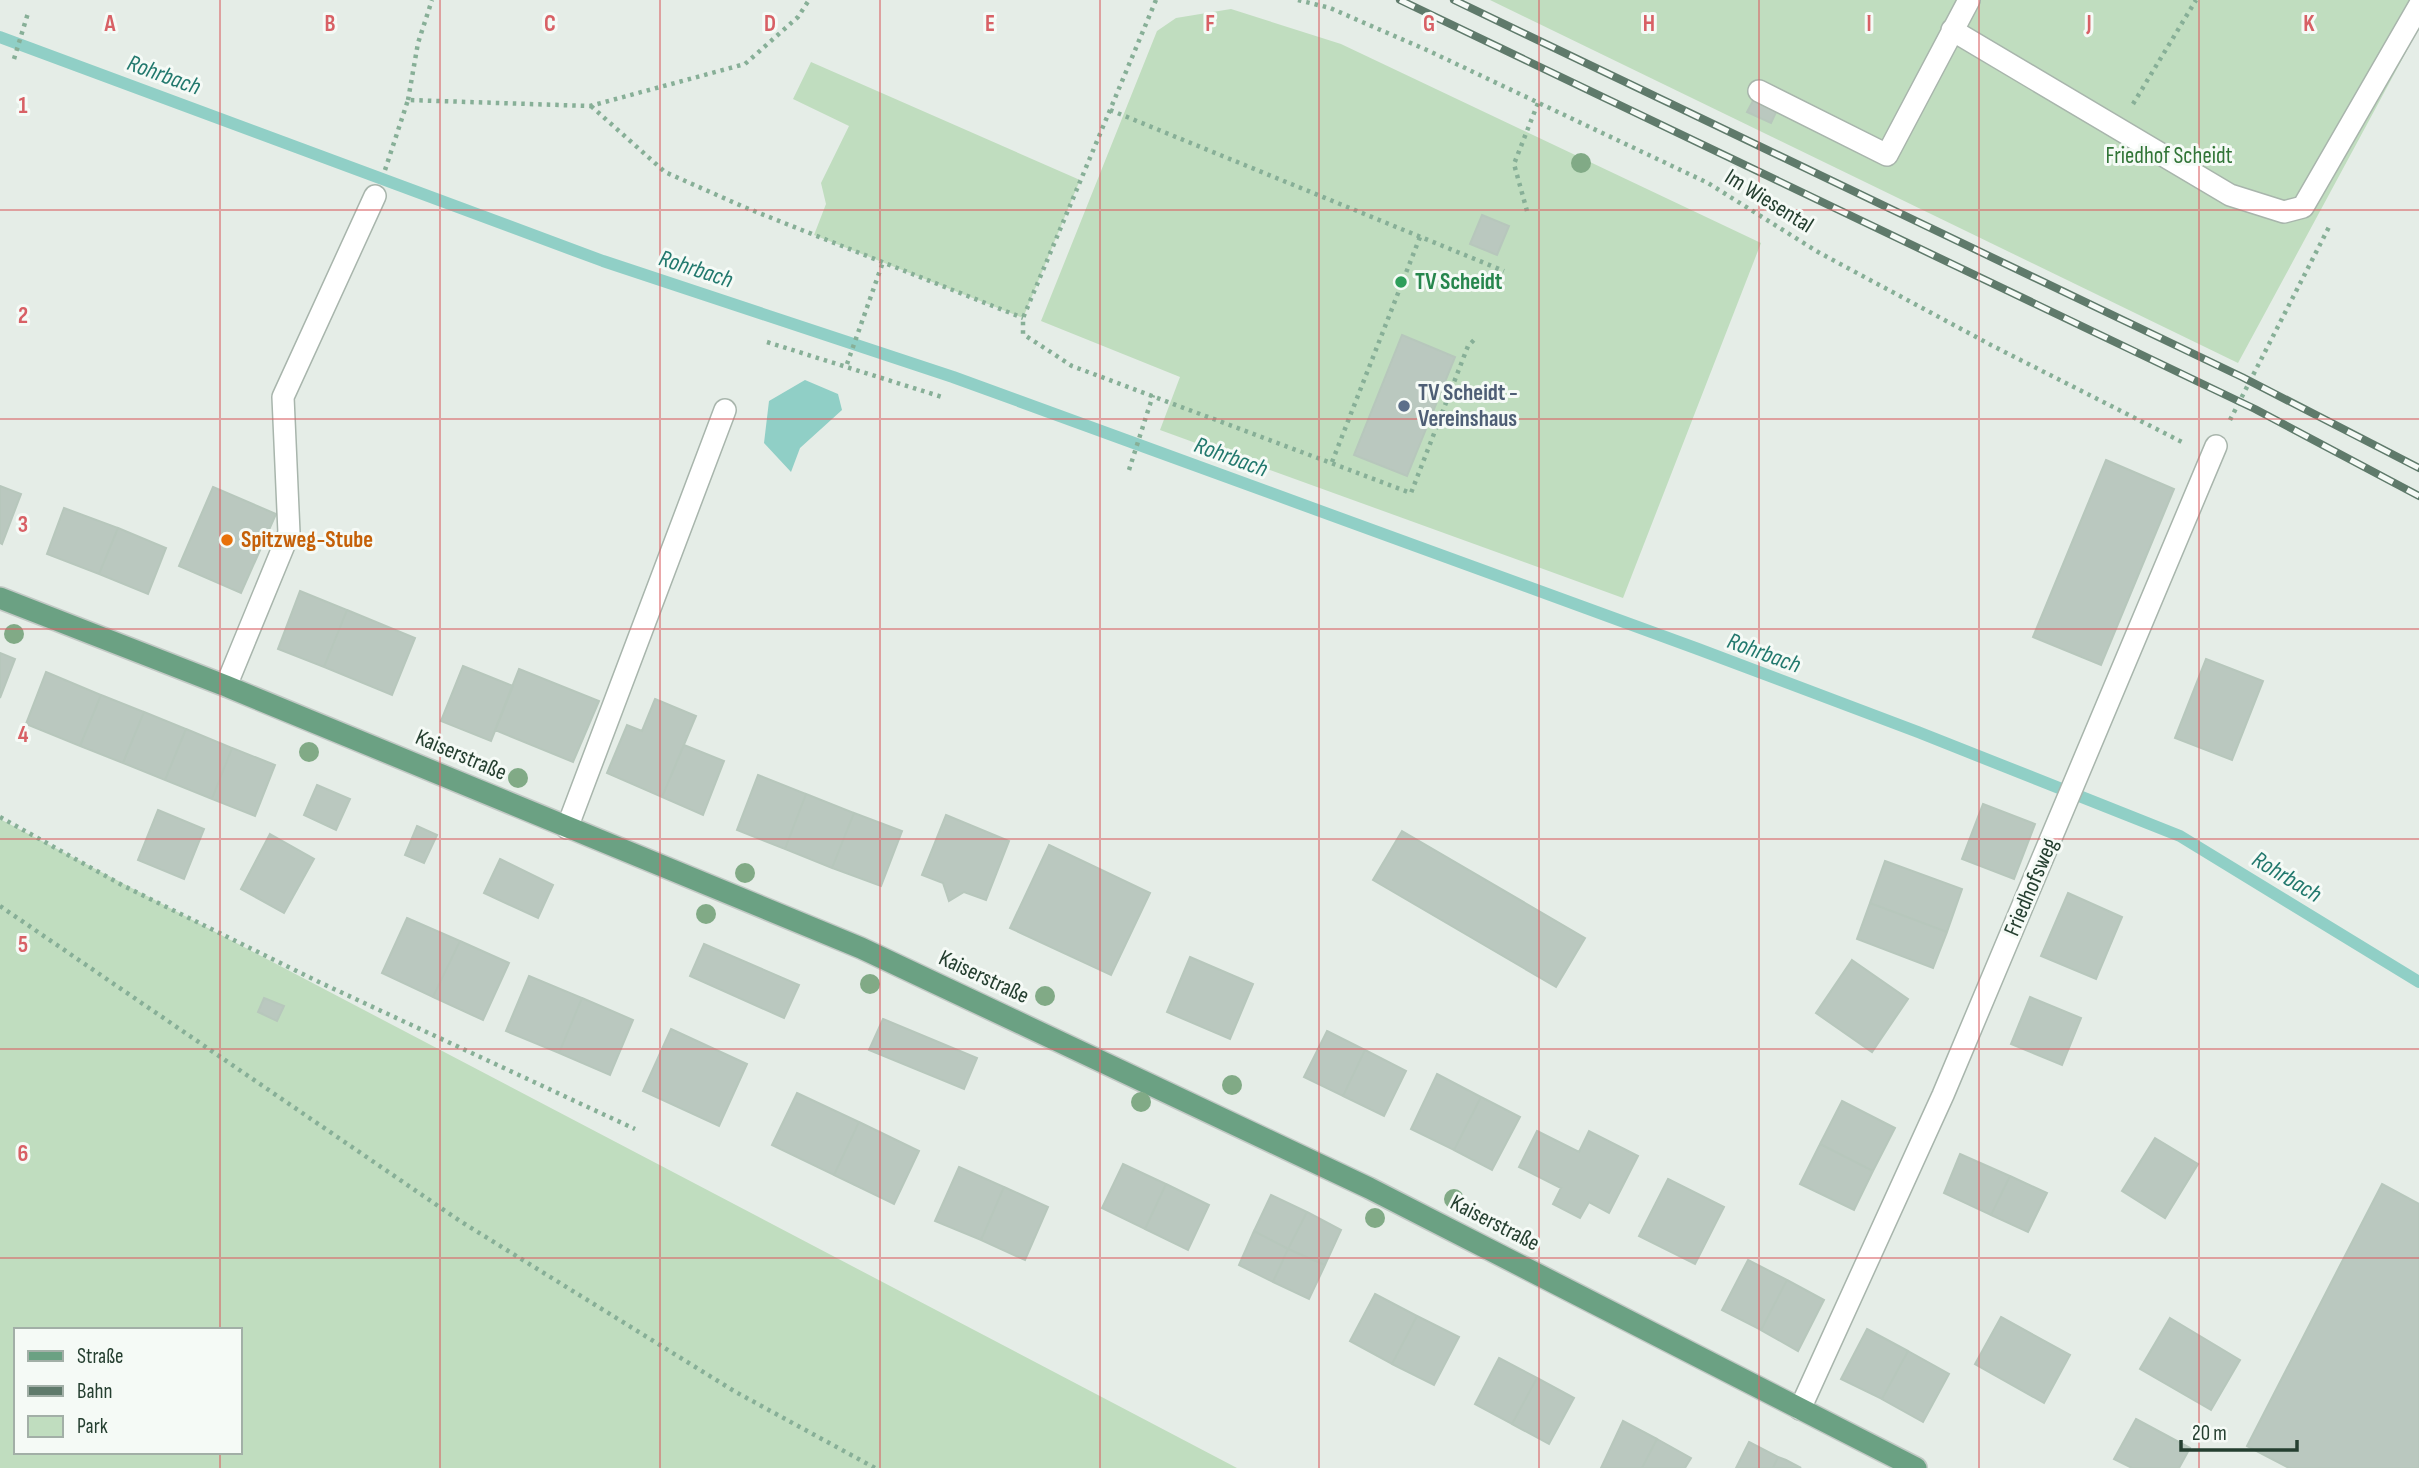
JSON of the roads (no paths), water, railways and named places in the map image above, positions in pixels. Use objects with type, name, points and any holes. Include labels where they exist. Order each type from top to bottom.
[{"type":"main road","name":"Kaiserstraße","points":[[0,598],[226,686],[861,947],[1368,1188],[1916,1468]]},
{"type":"street","points":[[1759,91],[1887,155],[1969,0]]},
{"type":"street","points":[[1952,30],[2120,127],[2230,195],[2284,212],[2303,207],[2419,6]]},
{"type":"street","points":[[226,686],[289,533],[283,397],[375,196]]},
{"type":"street","points":[[567,828],[724,410]]},
{"type":"street","name":"Friedhofsweg","points":[[1800,1409],[1937,1107],[2087,759],[2213,451]]},
{"type":"water","points":[[805,380],[838,394],[842,410],[800,448],[791,472],[764,443],[769,401]]},
{"type":"waterway","name":"Rohrbach","points":[[0,37],[603,261],[953,377],[1918,732],[2180,836],[2419,982]]},
{"type":"railway","points":[[1400,0],[2255,409],[2419,496]]},
{"type":"railway","points":[[1454,0],[2242,377],[2419,468]]},
{"type":"place","name":"TV Scheidt","points":[[1401,282]]},
{"type":"place","name":"TV Scheidt - Vereinshaus","points":[[1404,406]]},
{"type":"place","name":"Spitzweg-Stube","points":[[227,540]]},
{"type":"park label","name":"Friedhof Scheidt","points":[[2169,156]]}]
